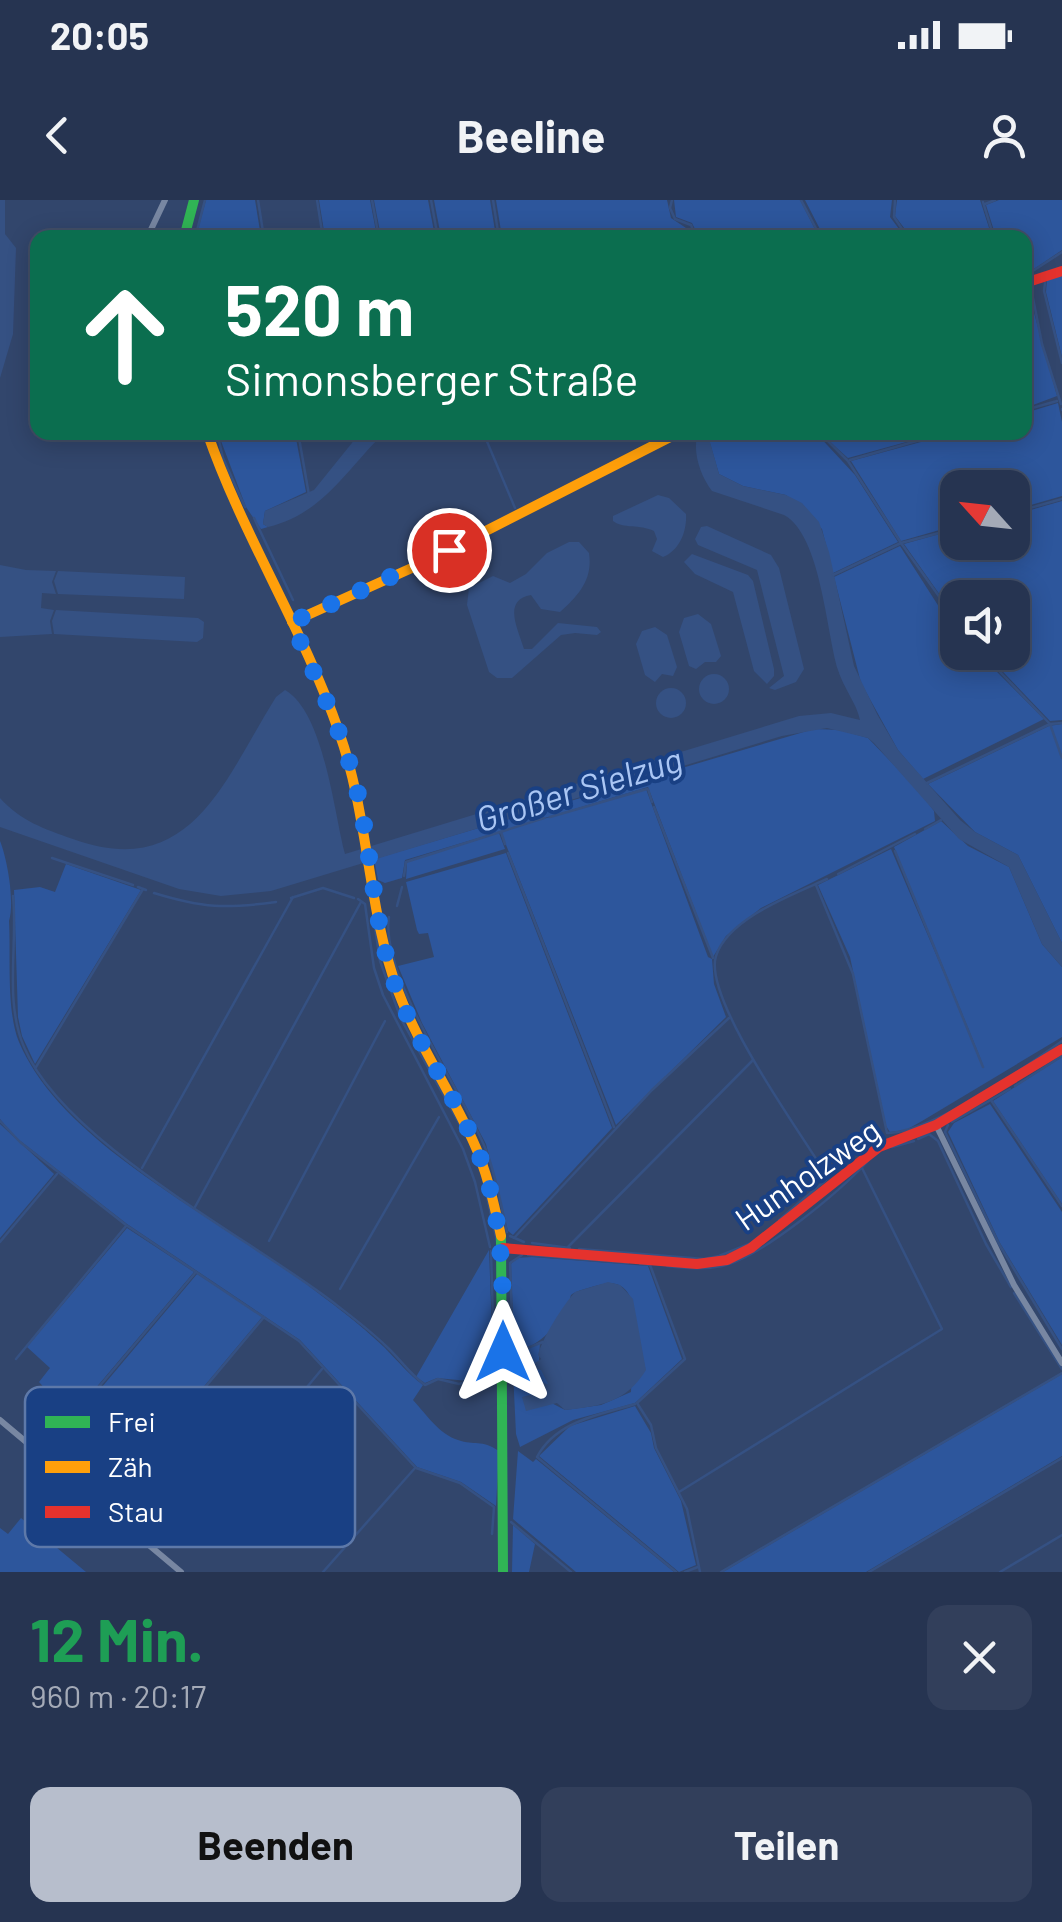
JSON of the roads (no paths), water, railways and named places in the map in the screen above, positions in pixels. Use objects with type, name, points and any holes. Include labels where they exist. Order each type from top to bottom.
[{"type":"street","points":[[151,230],[166,200]]},
{"type":"street","points":[[186,230],[194,200]]},
{"type":"street","points":[[1032,281],[1062,271]]},
{"type":"street","points":[[210,440],[340,734],[359,796],[392,976],[406,1012],[474,1142],[493,1201],[502,1248],[502,1572]]},
{"type":"street","points":[[292,622],[441,554],[556,492],[665,440]]},
{"type":"street","name":"Hunholzweg","points":[[502,1248],[698,1264],[727,1260],[751,1248],[879,1147],[936,1124],[1062,1049]]},
{"type":"street","points":[[936,1124],[1014,1285],[1062,1362]]},
{"type":"street","points":[[0,1420],[25,1441]]},
{"type":"street","points":[[151,1547],[181,1572]]},
{"type":"water","points":[[0,200],[5,200],[5,234],[16,248],[13,334],[0,378]]},
{"type":"water","points":[[354,440],[378,440],[333,489],[304,512],[268,527],[263,524],[265,511],[314,490]]},
{"type":"water","name":"Großer Sielzug","points":[[697,440],[709,440],[719,474],[743,486],[786,495],[802,503],[819,522],[854,666],[877,714],[898,750],[960,820],[1018,855],[1062,943],[1062,967],[1042,944],[1009,867],[959,839],[868,738],[827,728],[782,736],[271,891],[221,896],[179,889],[0,827],[0,798],[16,813],[43,828],[113,849],[147,847],[175,835],[220,790],[276,697],[285,690],[309,719],[318,741],[345,854],[799,716],[831,713],[860,720],[838,670],[820,585],[806,542],[784,515],[712,491],[698,463]]},
{"type":"water","points":[[658,495],[669,498],[686,514],[681,539],[663,557],[652,551],[657,539],[654,531],[613,521],[613,516]]},
{"type":"water","points":[[707,526],[771,555],[779,568],[804,669],[796,682],[775,690],[769,688],[784,676],[757,570],[698,545],[695,539],[701,527]]},
{"type":"water","points":[[569,542],[579,542],[589,553],[587,579],[560,612],[541,609],[531,595],[517,603],[514,616],[524,649],[532,649],[558,623],[597,627],[601,632],[561,635],[512,678],[497,678],[489,672],[467,605],[469,588],[493,576],[510,583],[526,574],[547,553]]},
{"type":"water","points":[[692,554],[748,575],[753,581],[774,669],[767,684],[754,671],[733,592],[695,574],[684,562]]},
{"type":"water","points":[[0,565],[56,571],[52,582],[56,594],[42,593],[41,608],[54,610],[50,621],[52,634],[0,637]]},
{"type":"water","points":[[58,571],[185,577],[184,599],[58,594],[54,581]]},
{"type":"water","points":[[56,610],[198,618],[204,622],[203,638],[197,642],[54,634],[52,621]]},
{"type":"water","points":[[698,614],[711,624],[721,656],[716,662],[705,662],[696,669],[689,666],[679,632],[684,618]]},
{"type":"water","points":[[655,627],[667,635],[677,667],[673,676],[662,674],[655,682],[645,675],[636,644],[642,631]]},
{"type":"water","points":[[714,674],[724,679],[729,689],[724,699],[714,704],[704,699],[699,689],[704,679]]},
{"type":"water","points":[[671,688],[685,697],[686,703],[677,717],[671,718],[657,709],[656,703],[665,689]]},
{"type":"water","points":[[608,1282],[620,1285],[633,1299],[646,1370],[621,1396],[602,1404],[565,1410],[557,1403],[526,1411],[522,1397],[534,1394],[543,1383],[548,1384],[541,1370],[534,1368],[560,1313],[575,1292]]},
{"type":"waterway","points":[[197,230],[205,200]]},
{"type":"waterway","points":[[258,200],[263,230]]},
{"type":"waterway","points":[[317,200],[322,230]]},
{"type":"waterway","points":[[372,200],[378,230]]},
{"type":"waterway","points":[[431,200],[437,230]]},
{"type":"waterway","points":[[493,200],[498,230]]},
{"type":"waterway","points":[[672,200],[670,208],[675,219],[691,225],[693,230]]},
{"type":"waterway","points":[[801,200],[817,230]]},
{"type":"waterway","points":[[895,200],[894,217],[903,230]]},
{"type":"waterway","points":[[985,204],[995,200]]},
{"type":"waterway","points":[[983,202],[992,230]]},
{"type":"waterway","points":[[1032,271],[1062,252]]},
{"type":"waterway","points":[[1045,283],[1062,363]]},
{"type":"waterway","points":[[1033,298],[1042,344],[1061,404]]},
{"type":"waterway","points":[[1032,408],[1057,401]]},
{"type":"waterway","points":[[219,440],[245,507]]},
{"type":"waterway","points":[[299,440],[309,495]]},
{"type":"waterway","points":[[486,440],[515,508]]},
{"type":"waterway","points":[[827,440],[848,461],[901,543],[833,575]]},
{"type":"waterway","points":[[850,460],[920,440]]},
{"type":"waterway","points":[[1030,508],[1062,499]]},
{"type":"waterway","points":[[254,518],[293,600]]},
{"type":"waterway","points":[[940,533],[901,543],[940,598]]},
{"type":"waterway","points":[[998,670],[1050,724],[1062,758]]},
{"type":"waterway","points":[[927,783],[1050,724],[1062,723]]},
{"type":"waterway","name":"Großer Sielzug","points":[[550,817],[647,789]]},
{"type":"waterway","name":"Großer Sielzug","points":[[648,789],[652,802]]},
{"type":"waterway","name":"Großer Sielzug","points":[[654,807],[713,958]]},
{"type":"waterway","name":"Großer Sielzug","points":[[406,862],[544,818]]},
{"type":"waterway","points":[[925,829],[941,820]]},
{"type":"waterway","name":"Großer Sielzug","points":[[501,832],[505,844]]},
{"type":"waterway","points":[[838,874],[915,834]]},
{"type":"waterway","points":[[895,851],[983,1067]]},
{"type":"waterway","points":[[508,853],[614,1127]]},
{"type":"waterway","points":[[52,858],[133,885]]},
{"type":"waterway","points":[[404,876],[406,862]]},
{"type":"waterway","points":[[820,1165],[737,1030],[723,1000],[716,956],[723,942],[748,919],[827,879]]},
{"type":"waterway","points":[[816,885],[853,974],[887,1133],[906,1130],[952,1111],[1062,1041]]},
{"type":"waterway","points":[[138,887],[146,890]]},
{"type":"waterway","points":[[397,906],[402,887]]},
{"type":"waterway","points":[[291,898],[323,888],[354,898]]},
{"type":"waterway","points":[[36,1067],[143,889]]},
{"type":"waterway","points":[[154,893],[214,906],[276,902]]},
{"type":"waterway","points":[[13,896],[13,992],[18,1029],[45,1083],[118,1153],[334,1303],[374,1335],[425,1385],[438,1379],[459,1384],[476,1379],[490,1366],[494,1357],[491,1251]]},
{"type":"waterway","points":[[142,1168],[293,897]]},
{"type":"waterway","points":[[358,899],[365,904],[374,968],[383,995],[463,1149],[490,1247]]},
{"type":"waterway","points":[[195,1207],[361,902]]},
{"type":"waterway","points":[[373,914],[380,961],[401,1019],[468,1139]]},
{"type":"waterway","points":[[389,917],[397,970],[486,1150],[507,1232]]},
{"type":"waterway","points":[[514,1238],[652,1090],[729,1018]]},
{"type":"waterway","points":[[269,1241],[385,1021]]},
{"type":"waterway","points":[[1015,1086],[1062,1056]]},
{"type":"waterway","points":[[568,1247],[753,1060]]},
{"type":"waterway","points":[[952,1122],[1010,1089]]},
{"type":"waterway","points":[[991,1100],[1062,1206]]},
{"type":"waterway","points":[[340,1289],[439,1117]]},
{"type":"waterway","points":[[0,1121],[20,1142],[126,1225],[299,1341],[341,1387]]},
{"type":"waterway","points":[[948,1125],[945,1132],[999,1244],[1062,1349]]},
{"type":"waterway","points":[[918,1139],[929,1134],[938,1141],[986,1244],[1011,1287]]},
{"type":"waterway","points":[[892,1147],[914,1141]]},
{"type":"waterway","points":[[667,1266],[708,1268],[739,1260],[799,1222],[868,1161]]},
{"type":"waterway","points":[[679,1492],[942,1329],[862,1168]]},
{"type":"waterway","points":[[0,1242],[57,1174]]},
{"type":"waterway","points":[[779,1220],[827,1175]]},
{"type":"waterway","points":[[483,1179],[498,1246]]},
{"type":"waterway","points":[[16,1359],[126,1226]]},
{"type":"waterway","points":[[510,1236],[524,1242]]},
{"type":"waterway","points":[[532,1243],[570,1248]]},
{"type":"waterway","points":[[579,1249],[704,1259],[749,1244]]},
{"type":"waterway","points":[[522,1255],[510,1263],[513,1350],[543,1342]]},
{"type":"waterway","points":[[528,1255],[628,1263]]},
{"type":"waterway","points":[[640,1264],[650,1265],[685,1359],[637,1403],[651,1425],[656,1448],[687,1509],[700,1572]]},
{"type":"waterway","points":[[99,1387],[196,1272]]},
{"type":"waterway","points":[[1014,1293],[1062,1369]]},
{"type":"waterway","points":[[205,1387],[264,1317]]},
{"type":"waterway","points":[[307,1387],[322,1369]]},
{"type":"waterway","points":[[721,1572],[1062,1373]]},
{"type":"waterway","points":[[355,1402],[416,1468],[460,1483],[494,1507],[492,1534]]},
{"type":"waterway","points":[[635,1404],[567,1427],[537,1457],[676,1572]]},
{"type":"waterway","points":[[869,1572],[1062,1458]]},
{"type":"waterway","points":[[355,1536],[415,1468]]},
{"type":"waterway","points":[[511,1522],[571,1572]]},
{"type":"waterway","points":[[1000,1572],[1062,1535]]},
{"type":"waterway","points":[[323,1572],[345,1547]]},
{"type":"waterway","points":[[685,1572],[698,1567]]}]
